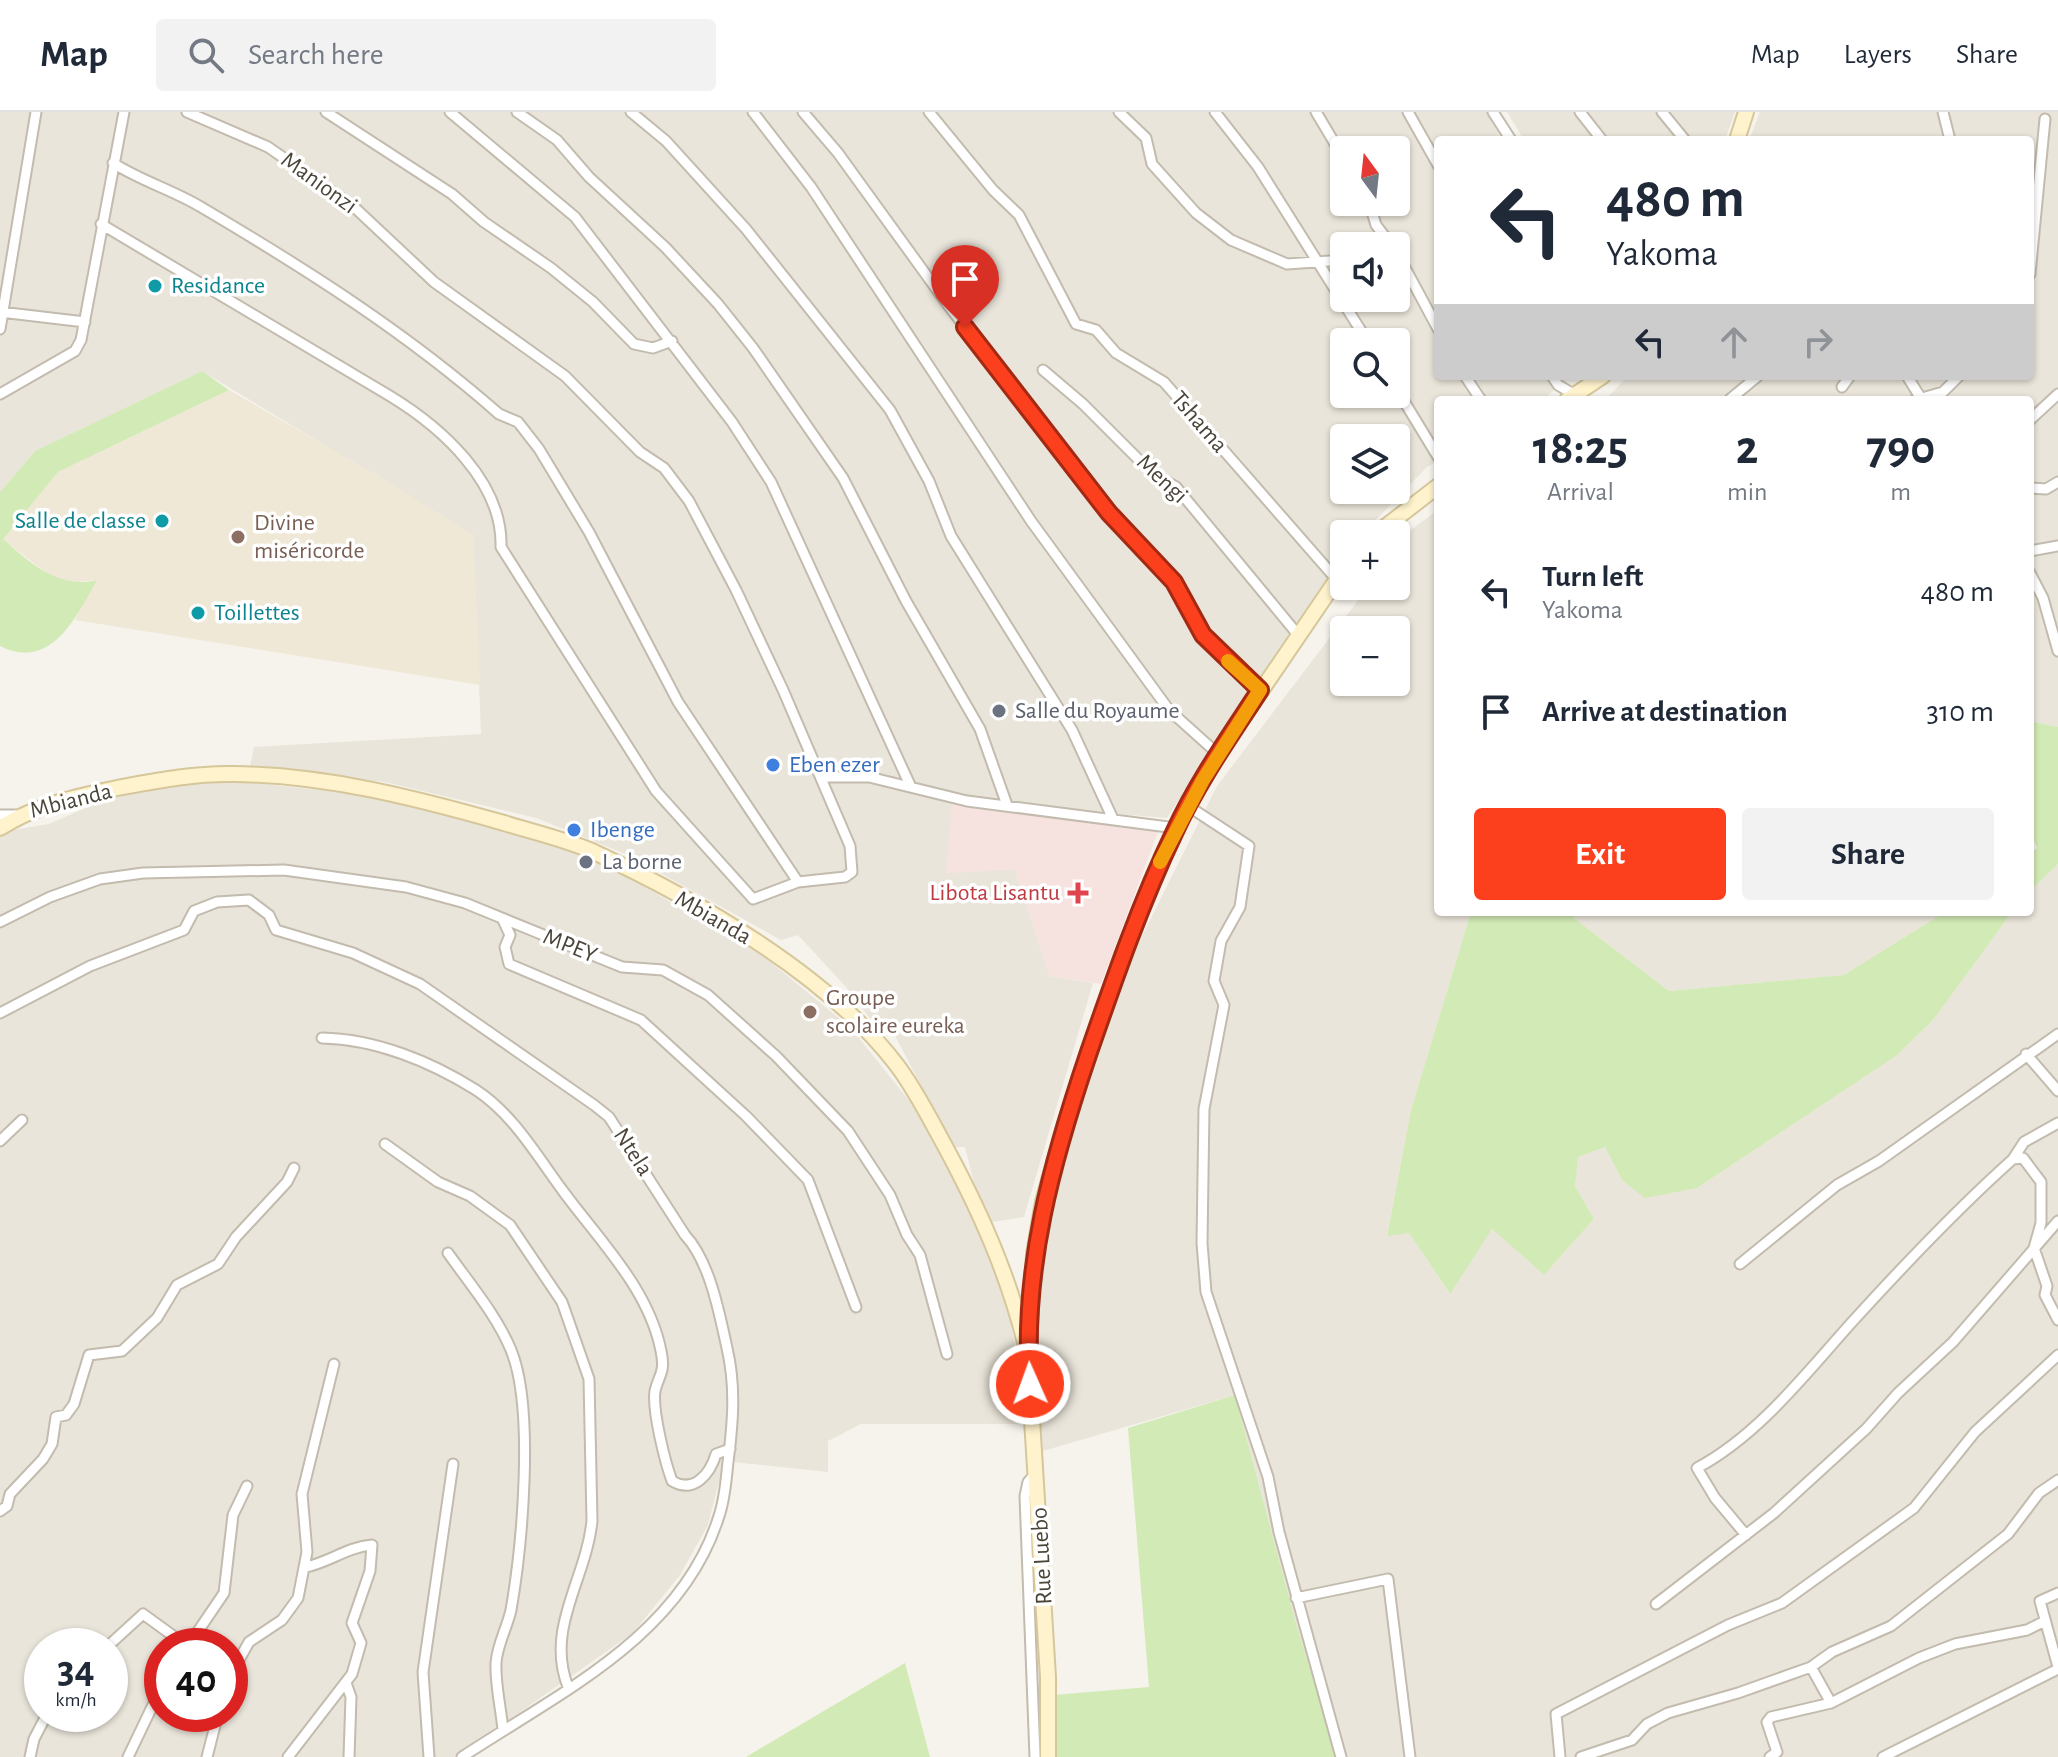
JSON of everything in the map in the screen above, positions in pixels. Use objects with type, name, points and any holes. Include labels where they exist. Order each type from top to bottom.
[{"type":"street","points":[[0,329],[36,112]]},
{"type":"street","points":[[0,394],[75,351],[85,322],[124,112]]},
{"type":"street","name":"Manionzi","points":[[187,112],[239,132],[294,164],[353,206],[434,282],[565,376],[640,452],[664,468],[678,483],[736,590],[850,846],[852,872],[845,877],[798,882]]},
{"type":"street","points":[[326,112],[452,194],[484,222],[551,268],[593,302],[634,344],[653,348],[672,341]]},
{"type":"street","points":[[450,112],[575,217],[672,341],[771,482],[910,785]]},
{"type":"street","points":[[517,112],[557,140],[589,177],[665,247],[718,304],[753,348],[843,478],[906,601],[980,729],[1007,805]]},
{"type":"street","points":[[631,112],[666,141],[746,229],[890,410],[929,481],[951,536],[1072,730],[1113,819]]},
{"type":"street","points":[[753,112],[811,187],[1031,521],[1169,710],[1218,754]]},
{"type":"street","points":[[803,112],[838,153],[948,305],[1109,513],[1174,582],[1203,635],[1260,690]]},
{"type":"street","name":"Tshama","points":[[929,112],[993,190],[1019,215],[1076,324],[1096,330],[1116,353],[1164,382],[1330,563]]},
{"type":"street","points":[[1119,112],[1146,138],[1152,164],[1196,213],[1231,240],[1287,264],[1330,259]]},
{"type":"street","points":[[1215,112],[1258,167],[1319,259],[1360,328]]},
{"type":"street","points":[[1316,112],[1330,136]]},
{"type":"street","points":[[1408,112],[1434,158]]},
{"type":"street","points":[[1493,112],[1508,136]]},
{"type":"street","points":[[1580,112],[1599,136]]},
{"type":"street","points":[[1662,112],[1682,136]]},
{"type":"street","points":[[1738,136],[1746,112]]},
{"type":"street","points":[[1943,112],[1949,136]]},
{"type":"street","points":[[2034,233],[2045,119]]},
{"type":"street","points":[[101,224],[390,396],[446,437],[480,480],[494,506],[501,524],[501,547],[665,803],[753,899],[798,882],[678,702],[589,532],[539,449],[518,422],[499,414],[362,305],[197,204],[141,181],[113,163]]},
{"type":"street","points":[[1410,279],[1434,322]]},
{"type":"street","points":[[2,312],[85,322]]},
{"type":"street","name":"Mengi","points":[[1043,370],[1083,404],[1153,474],[1176,487],[1299,636]]},
{"type":"street","points":[[1555,380],[1570,396]]},
{"type":"street","points":[[1573,396],[1597,380]]},
{"type":"street","points":[[1734,396],[1753,380]]},
{"type":"street","points":[[1842,387],[1847,380]]},
{"type":"street","points":[[1929,396],[1943,392],[1955,380]]},
{"type":"street","points":[[2034,416],[2058,394]]},
{"type":"street","points":[[1408,408],[1434,450]]},
{"type":"street","points":[[2034,488],[2046,489],[2058,482]]},
{"type":"street","points":[[1394,520],[1434,489]]},
{"type":"street","points":[[2034,550],[2058,546]]},
{"type":"street","points":[[2034,581],[2043,598],[2058,651]]},
{"type":"street","points":[[1028,1355],[1034,1254],[1055,1157],[1122,955],[1188,806],[1218,754],[1330,589]]},
{"type":"street","name":"Mbianda","points":[[0,828],[16,815],[80,796],[163,779],[231,774],[287,776],[409,798],[552,837],[591,851],[749,937],[794,968],[834,1001],[896,1063],[963,1179],[997,1251],[1014,1294],[1028,1355]]},
{"type":"street","points":[[821,777],[869,777],[910,785],[951,798],[1176,828]]},
{"type":"street","points":[[1188,806],[1249,846],[1240,907],[1221,941],[1215,970],[1214,981],[1224,1005],[1205,1106],[1202,1243],[1206,1292],[1268,1477],[1296,1598],[1341,1757]]},
{"type":"street","points":[[0,815],[16,815]]},
{"type":"street","name":"MPEY","points":[[0,922],[50,897],[100,879],[143,873],[284,870],[406,887],[465,903],[622,967],[663,970],[695,985],[785,1065],[848,1131],[890,1195],[907,1235],[920,1255],[947,1354]]},
{"type":"street","name":"Ntela","points":[[0,1013],[90,966],[161,942],[184,930],[194,911],[217,902],[249,900],[269,915],[276,930],[353,953],[441,996],[609,1117],[697,1249],[721,1321],[734,1380],[730,1449],[718,1520],[685,1583],[644,1634],[462,1757]]},
{"type":"street","points":[[503,920],[510,935],[505,947],[509,964],[641,1020],[805,1175],[856,1307]]},
{"type":"street","points":[[1740,1264],[1834,1188],[1879,1161],[2058,1034]]},
{"type":"street","points":[[322,1038],[375,1043],[416,1061],[479,1092],[516,1128],[611,1253],[647,1310],[662,1352],[663,1375],[655,1399],[672,1481],[683,1486],[699,1481],[712,1468],[716,1454],[730,1449]]},
{"type":"street","points":[[2026,1054],[2058,1091]]},
{"type":"street","points":[[0,1141],[22,1120]]},
{"type":"street","points":[[1746,1535],[1715,1498],[1697,1468],[1752,1426],[1796,1384],[1901,1270],[2013,1159],[2024,1142],[2058,1123]]},
{"type":"street","points":[[385,1144],[438,1182],[470,1196],[510,1225],[562,1302],[580,1346],[592,1404],[592,1521],[590,1540],[560,1634],[560,1667],[568,1687]]},
{"type":"street","points":[[2013,1159],[2023,1158],[2041,1182],[2041,1223],[2034,1248],[2047,1286],[2045,1295],[2058,1320]]},
{"type":"street","points":[[0,1511],[7,1506],[10,1494],[48,1452],[52,1444],[52,1426],[56,1417],[66,1415],[74,1404],[89,1355],[122,1351],[157,1318],[177,1285],[218,1264],[236,1237],[287,1182],[294,1168]]},
{"type":"street","points":[[1656,1604],[1746,1535],[1863,1432],[1898,1393],[1953,1342],[2058,1221]]},
{"type":"street","points":[[448,1253],[502,1330],[512,1352],[525,1403],[517,1568],[496,1667],[503,1730]]},
{"type":"street","name":"Rue Luebo","points":[[1028,1355],[1048,1677],[1048,1757]]},
{"type":"street","points":[[1560,1757],[1556,1714],[1728,1625],[1782,1603],[1914,1508],[1975,1432],[2058,1355]]},
{"type":"street","points":[[248,1644],[293,1609],[306,1567],[302,1494],[334,1364]]},
{"type":"street","points":[[429,1757],[423,1672],[453,1464]]},
{"type":"street","points":[[1035,1757],[1025,1496],[1028,1482],[1037,1472]]},
{"type":"street","points":[[1581,1757],[1632,1740],[1647,1724],[1671,1711],[1738,1693],[1811,1667],[1832,1652],[1891,1626],[2008,1534],[2039,1493],[2058,1480]]},
{"type":"street","points":[[200,1628],[224,1593],[233,1515],[247,1486]]},
{"type":"street","points":[[288,1757],[346,1683],[360,1654],[361,1643],[352,1623],[370,1571],[372,1545],[353,1547],[328,1562],[306,1567]]},
{"type":"street","points":[[1296,1598],[1388,1579],[1410,1757]]},
{"type":"street","points":[[1883,1757],[2058,1668],[2040,1601],[2058,1593]]},
{"type":"street","points":[[128,1628],[143,1614],[163,1628]]},
{"type":"street","points":[[1770,1757],[1777,1752],[1768,1719],[1831,1703],[1919,1658],[1959,1643],[2027,1630],[2045,1621]]},
{"type":"street","points":[[1811,1667],[1831,1703]]},
{"type":"street","points":[[346,1683],[351,1697],[349,1757]]},
{"type":"street","points":[[128,1757],[144,1724]]},
{"type":"street","points":[[30,1757],[40,1732]]},
{"type":"street","points":[[207,1757],[213,1732]]},
{"type":"shaded area","points":[[0,112],[1487,112],[1500,136],[1434,136],[1434,380],[1565,380],[1547,396],[1434,396],[1434,463],[1410,485],[1410,424],[1330,424],[1330,504],[1391,504],[1376,520],[1330,520],[1330,576],[1167,818],[952,801],[1015,870],[1050,976],[1093,983],[1024,1217],[992,1222],[976,1191],[965,1147],[953,1147],[892,1030],[881,1033],[846,987],[798,935],[781,940],[628,855],[536,818],[385,782],[250,767],[254,747],[481,734],[473,535],[202,371],[35,451],[0,492]]},
{"type":"shaded area","points":[[1507,112],[1735,112],[1726,136],[1522,136]]},
{"type":"shaded area","points":[[1760,112],[2058,112],[2058,727],[2034,722],[2034,396],[1609,396],[1624,380],[2034,380],[2034,136],[1751,136]]},
{"type":"shaded area","name":"Divine miséricorde","points":[[229,390],[389,482],[473,535],[480,685],[75,620],[96,580],[69,583],[56,580],[2,539],[58,472]]},
{"type":"shaded area","points":[[1434,513],[1434,916],[1470,916],[1411,1110],[1387,1235],[1409,1233],[1449,1293],[1492,1229],[1544,1275],[1594,1219],[1575,1186],[1577,1157],[1605,1147],[1622,1180],[1697,1188],[1896,1056],[1934,1019],[2009,916],[2034,916],[2034,887],[2058,864],[2058,1757],[1337,1757],[1295,1620],[1235,1395],[1043,1451],[1035,1356],[1043,1253],[1064,1159],[1132,956],[1217,786],[1330,637],[1330,696],[1410,696],[1410,616],[1346,616],[1358,600],[1410,600],[1410,532]]},
{"type":"shaded area","points":[[229,780],[354,794],[429,808],[602,862],[763,956],[851,1028],[914,1107],[958,1189],[1003,1287],[1016,1349],[1019,1424],[861,1424],[828,1441],[828,1472],[724,1461],[708,1525],[680,1575],[633,1633],[523,1710],[464,1757],[0,1757],[0,832],[49,824],[106,799],[167,786]]},
{"type":"shaded area","name":"Libota Lisantu","points":[[952,801],[1159,829],[1101,984],[1050,976],[1015,870],[946,873]]},
{"type":"shaded area","points":[[1573,916],[1939,916],[1844,975],[1669,991]]},
{"type":"green space","points":[[202,371],[229,390],[58,472],[3,539],[34,565],[57,577],[83,582],[97,580],[71,624],[48,646],[34,652],[18,652],[0,646],[0,492],[35,451]]},
{"type":"green space","points":[[2034,722],[2058,727],[2058,864],[2034,887],[2034,850],[2037,848],[2034,841]]},
{"type":"green space","points":[[1470,916],[1573,916],[1669,991],[1844,975],[1939,916],[2009,916],[1934,1019],[1896,1056],[1697,1188],[1645,1198],[1622,1180],[1605,1147],[1578,1157],[1575,1186],[1594,1219],[1544,1275],[1492,1229],[1450,1294],[1409,1233],[1387,1236],[1411,1110]]},
{"type":"green space","points":[[1235,1395],[1295,1620],[1337,1757],[1053,1757],[1054,1695],[1149,1687],[1128,1428]]},
{"type":"green space","points":[[905,1663],[930,1757],[746,1757]]},
{"type":"slow traffic","points":[[1160,862],[1218,754],[1260,690],[1228,661]]},
{"type":"place","name":"Residance","points":[[155,286]]},
{"type":"place","name":"Salle de classe","points":[[162,521]]},
{"type":"place","name":"Divine miséricorde","points":[[238,537]]},
{"type":"place","name":"Toillettes","points":[[198,613]]},
{"type":"place","name":"Salle du Royaume","points":[[999,711]]},
{"type":"place","name":"Eben ezer","points":[[773,765]]},
{"type":"place","name":"Ibenge","points":[[574,830]]},
{"type":"place","name":"La borne","points":[[586,862]]},
{"type":"place","name":"Libota Lisantu","points":[[1078,893]]},
{"type":"place","name":"Groupe scolaire eureka","points":[[810,1012]]},
{"type":"route","points":[[965,327],[1109,513],[1174,582],[1203,635],[1260,690],[1188,806],[1155,874],[1122,955],[1064,1127],[1043,1202],[1034,1254],[1028,1355],[1030,1384]]}]
